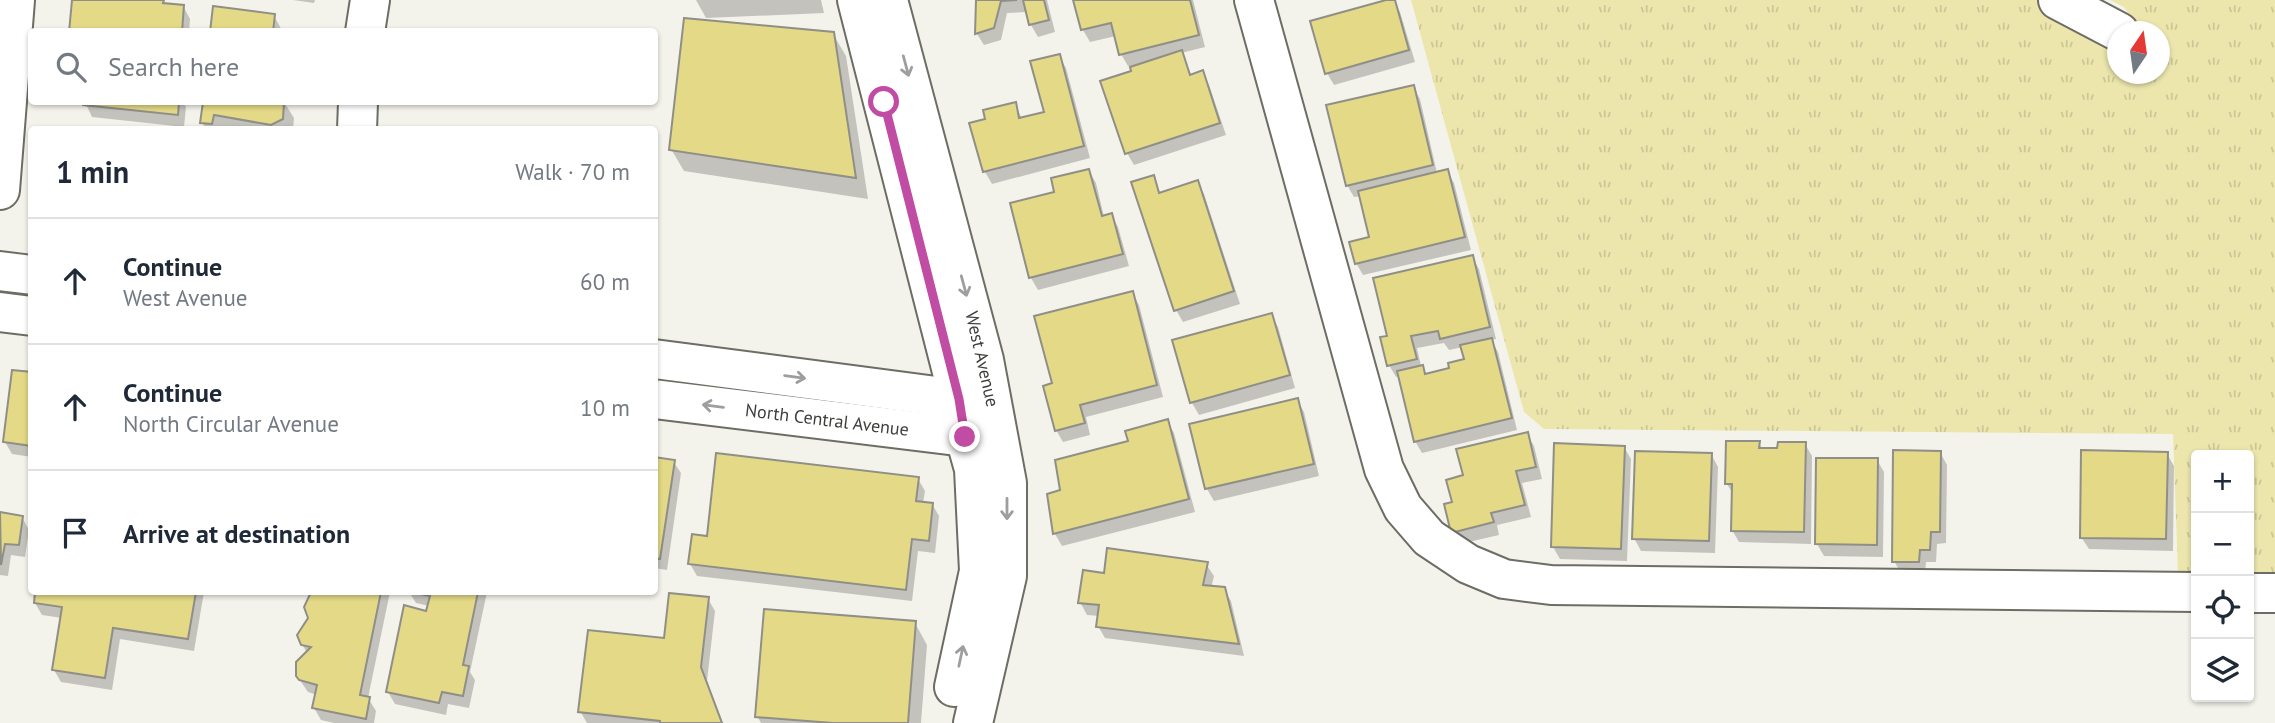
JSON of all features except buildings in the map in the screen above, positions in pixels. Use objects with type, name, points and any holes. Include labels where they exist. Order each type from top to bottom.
[{"type":"street","points":[[0,190],[15,0]]},
{"type":"street","points":[[366,28],[370,0]]},
{"type":"street","name":"West Avenue","points":[[857,0],[975,398]]},
{"type":"street","name":"West Avenue","points":[[888,0],[984,360],[975,398]]},
{"type":"street","points":[[1254,0],[1384,469],[1403,508],[1429,538],[1468,564],[1504,579],[1550,585],[2191,592]]},
{"type":"street","points":[[2058,0],[2107,26]]},
{"type":"street","points":[[357,126],[358,105]]},
{"type":"street","points":[[0,271],[28,274]]},
{"type":"street","points":[[0,312],[28,316]]},
{"type":"street","points":[[658,359],[975,398],[982,438],[1007,483],[1007,576],[973,723]]},
{"type":"street","name":"North Central Avenue","points":[[658,399],[982,438]]},
{"type":"street","points":[[947,723],[979,571],[974,469],[982,438]]},
{"type":"street","points":[[2254,593],[2275,593]]},
{"type":"green space","points":[[1411,0],[2036,0],[2081,23],[2107,41],[2107,84],[2170,84],[2170,21],[2133,21],[2124,7],[2110,0],[2275,0],[2275,576],[2254,576],[2254,450],[2191,450],[2191,575],[2178,575],[2173,434],[1544,429],[1524,412]]},
{"type":"route","points":[[884,102],[959,399],[965,437]]}]
